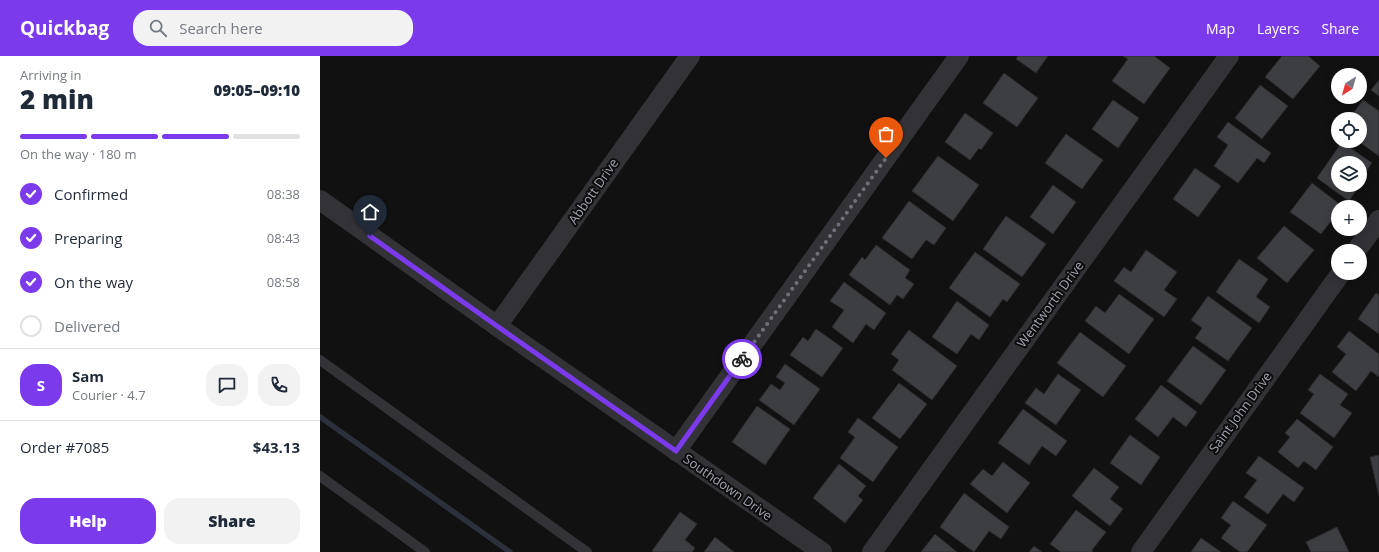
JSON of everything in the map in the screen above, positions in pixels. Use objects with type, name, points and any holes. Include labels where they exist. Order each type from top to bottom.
[{"type":"street","name":"Abbott Drive","points":[[497,326],[690,56]]},
{"type":"street","points":[[676,451],[959,56]]},
{"type":"street","name":"Wentworth Drive","points":[[872,552],[1228,56]]},
{"type":"street","name":"Southdown Drive","points":[[320,200],[497,326],[822,552]]},
{"type":"street","points":[[1361,244],[1379,220]]},
{"type":"street","name":"Saint John Drive","points":[[1140,552],[1336,280]]},
{"type":"lane","points":[[320,360],[588,552]]},
{"type":"lane","points":[[320,476],[425,552]]},
{"type":"building","points":[[1018,56],[1048,56],[1036,73],[1016,59]]},
{"type":"building","points":[[1123,56],[1154,56],[1170,68],[1144,104],[1112,81],[1128,59]]},
{"type":"building","points":[[1282,56],[1308,56],[1320,66],[1293,99],[1265,77]]},
{"type":"building","points":[[1004,73],[1038,98],[1017,127],[983,103]]},
{"type":"building","points":[[1379,80],[1379,96],[1371,90]]},
{"type":"building","points":[[1260,85],[1288,106],[1262,139],[1235,118]]},
{"type":"building","points":[[1113,100],[1139,118],[1118,148],[1092,129]]},
{"type":"building","points":[[1367,103],[1379,111],[1379,156],[1367,147],[1367,112],[1354,112],[1360,104],[1367,104]]},
{"type":"building","points":[[965,113],[993,133],[981,150],[979,148],[970,160],[945,142]]},
{"type":"building","points":[[1228,122],[1271,153],[1264,163],[1257,158],[1238,183],[1214,166],[1228,145],[1217,137]]},
{"type":"building","points":[[1066,134],[1103,160],[1082,189],[1045,163]]},
{"type":"building","points":[[1338,148],[1351,148],[1362,156],[1332,156]]},
{"type":"building","points":[[938,156],[979,185],[953,221],[912,191]]},
{"type":"building","points":[[1331,158],[1331,188],[1317,178]]},
{"type":"building","points":[[1367,160],[1372,163],[1367,170]]},
{"type":"building","points":[[1195,168],[1221,186],[1198,217],[1173,199]]},
{"type":"building","points":[[1312,183],[1334,200],[1331,200],[1331,221],[1321,234],[1290,212]]},
{"type":"building","points":[[1053,185],[1076,202],[1053,234],[1030,217]]},
{"type":"building","points":[[1336,192],[1355,192],[1350,200]]},
{"type":"building","points":[[909,201],[946,228],[934,245],[926,240],[912,259],[882,238]]},
{"type":"building","points":[[1006,216],[1046,244],[1022,277],[983,249]]},
{"type":"building","points":[[1284,226],[1314,250],[1287,283],[1257,258]]},
{"type":"building","points":[[876,245],[910,270],[905,278],[914,284],[903,299],[897,295],[890,305],[849,275],[862,257],[865,260]]},
{"type":"building","points":[[1146,250],[1177,272],[1164,290],[1177,299],[1164,317],[1114,281],[1124,267],[1131,272]]},
{"type":"building","points":[[975,252],[1020,284],[1007,302],[1003,299],[990,317],[949,288]]},
{"type":"building","points":[[1239,259],[1268,279],[1256,297],[1270,307],[1259,323],[1216,292]]},
{"type":"building","points":[[844,282],[886,313],[874,330],[866,324],[853,343],[832,327],[844,310],[830,301]]},
{"type":"building","points":[[1376,293],[1379,295],[1379,334],[1358,319]]},
{"type":"building","points":[[1119,294],[1154,319],[1129,354],[1085,321],[1096,306],[1105,313]]},
{"type":"building","points":[[1208,296],[1252,328],[1228,361],[1195,338],[1202,328],[1191,320]]},
{"type":"building","points":[[957,301],[989,325],[979,340],[971,334],[957,354],[932,337]]},
{"type":"building","points":[[816,329],[843,348],[822,377],[790,355],[803,337],[808,341]]},
{"type":"building","points":[[909,330],[957,366],[932,400],[892,370],[899,360],[891,354]]},
{"type":"building","points":[[1349,331],[1379,354],[1379,377],[1371,371],[1356,391],[1332,372],[1346,354],[1337,347]]},
{"type":"building","points":[[1080,332],[1126,366],[1103,397],[1057,363]]},
{"type":"building","points":[[1193,346],[1226,370],[1201,405],[1167,381]]},
{"type":"building","points":[[785,364],[820,389],[794,425],[759,400],[771,384],[780,390],[785,383],[776,377]]},
{"type":"building","points":[[1058,374],[1081,390],[1056,425],[1025,403],[1036,388],[1044,394]]},
{"type":"building","points":[[1320,374],[1348,394],[1340,405],[1352,413],[1334,438],[1300,413],[1314,394],[1308,390]]},
{"type":"building","points":[[899,383],[927,404],[900,439],[872,418]]},
{"type":"building","points":[[1161,385],[1197,412],[1186,427],[1173,417],[1158,437],[1135,419]]},
{"type":"building","points":[[757,406],[790,429],[765,465],[732,442]]},
{"type":"building","points":[[1023,409],[1067,441],[1056,456],[1042,446],[1029,465],[998,443]]},
{"type":"building","points":[[858,418],[898,447],[873,482],[840,458],[855,437],[848,432]]},
{"type":"building","points":[[1297,419],[1333,447],[1316,470],[1304,461],[1298,468],[1278,452],[1290,437],[1285,433]]},
{"type":"building","points":[[1130,435],[1160,457],[1141,485],[1110,463]]},
{"type":"building","points":[[1379,455],[1379,496],[1370,457]]},
{"type":"building","points":[[1259,456],[1304,488],[1294,502],[1283,494],[1268,514],[1244,497],[1257,480],[1246,473]]},
{"type":"building","points":[[1003,462],[1030,483],[1007,513],[970,484],[983,469],[992,476]]},
{"type":"building","points":[[839,464],[866,486],[858,496],[863,500],[845,523],[813,498]]},
{"type":"building","points":[[1094,468],[1119,487],[1110,499],[1123,509],[1110,526],[1072,496]]},
{"type":"building","points":[[964,493],[1009,527],[1001,539],[989,531],[974,552],[940,527]]},
{"type":"building","points":[[1233,501],[1267,525],[1247,552],[1240,552],[1221,538],[1231,525],[1221,518]]},
{"type":"building","points":[[1076,510],[1106,532],[1092,550],[1093,552],[1061,552],[1050,544]]},
{"type":"building","points":[[680,512],[697,524],[685,540],[695,548],[692,552],[652,551]]},
{"type":"building","points":[[1337,527],[1349,552],[1311,552],[1306,542]]},
{"type":"building","points":[[935,534],[957,552],[921,552]]},
{"type":"building","points":[[715,537],[734,552],[704,552]]},
{"type":"building","points":[[1201,538],[1221,552],[1191,552]]},
{"type":"building","points":[[1034,546],[1042,552],[1029,552]]},
{"type":"waterway","points":[[320,417],[510,552]]},
{"type":"way so far","points":[[742,359],[886,158]]},
{"type":"route","points":[[370,236],[676,451],[742,359]]}]
